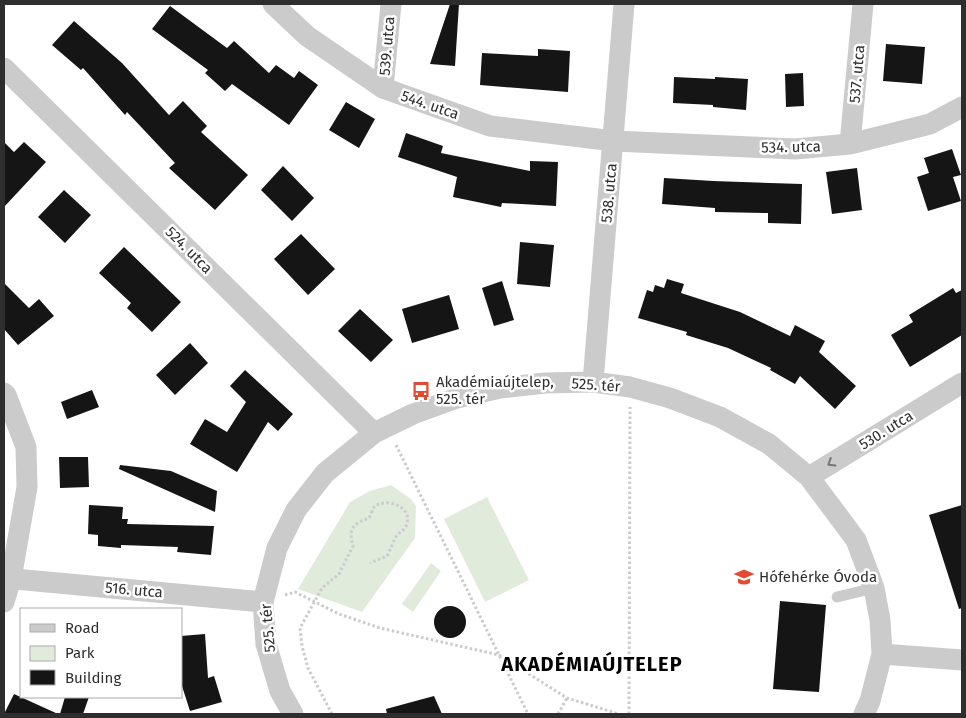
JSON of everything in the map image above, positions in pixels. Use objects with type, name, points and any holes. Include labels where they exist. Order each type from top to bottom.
[{"type":"street","name":"544. utca","points":[[273,4],[307,36],[383,88],[490,126],[614,141]]},
{"type":"street","name":"539. utca","points":[[383,88],[391,4]]},
{"type":"street","name":"538. utca","points":[[592,382],[614,141],[624,4]]},
{"type":"street","name":"537. utca","points":[[850,144],[862,4]]},
{"type":"street","name":"524. utca","points":[[4,68],[380,430]]},
{"type":"street","name":"534. utca","points":[[614,141],[795,149],[850,144],[930,124],[962,107]]},
{"type":"street","name":"525. tér","points":[[293,714],[280,691],[266,644],[263,602],[277,548],[296,510],[325,473],[380,430],[457,398],[500,388],[545,383],[592,382],[630,387],[670,398],[720,417],[769,444],[809,477],[856,540],[874,588],[880,620],[882,654],[870,701],[864,714]]},
{"type":"street","name":"530. utca","points":[[809,477],[962,382]]},
{"type":"street","points":[[4,393],[26,447],[27,487],[7,578],[4,602]]},
{"type":"street","name":"516. utca","points":[[7,578],[263,602]]},
{"type":"street","points":[[882,654],[962,660]]},
{"type":"lane","points":[[837,597],[874,588]]},
{"type":"path","points":[[629,714],[630,387]]},
{"type":"path","points":[[380,430],[499,654],[528,714]]},
{"type":"path","points":[[332,714],[308,668],[302,646],[300,628],[322,588],[339,574],[352,546],[351,530],[357,523],[369,518],[374,508],[382,504],[395,504],[402,507],[408,516],[408,522],[397,536],[387,556],[370,563]]},
{"type":"path","points":[[263,602],[294,592],[340,614],[380,628],[499,654],[567,698],[619,714]]},
{"type":"path","points":[[558,714],[567,698]]},
{"type":"green space","points":[[391,485],[411,499],[416,506],[415,538],[362,612],[298,589],[350,502],[370,491]]},
{"type":"green space","points":[[487,497],[529,580],[485,602],[444,519]]},
{"type":"green space","points":[[431,563],[441,571],[413,612],[402,604]]},
{"type":"building","points":[[450,4],[459,4],[455,66],[430,64]]},
{"type":"building","points":[[170,6],[227,48],[234,41],[269,73],[276,65],[294,78],[299,71],[318,85],[289,125],[232,84],[225,91],[205,73],[208,70],[152,29]]},
{"type":"building","points":[[74,21],[122,63],[169,115],[183,101],[207,126],[201,132],[248,175],[215,210],[169,168],[175,163],[127,112],[125,115],[83,68],[81,70],[52,45]]},
{"type":"building","points":[[886,44],[925,47],[922,84],[883,81]]},
{"type":"building","points":[[538,49],[570,51],[568,92],[480,85],[482,53],[538,56]]},
{"type":"building","points":[[803,73],[804,106],[786,107],[785,74]]},
{"type":"building","points":[[674,77],[748,79],[746,110],[713,107],[713,105],[673,103]]},
{"type":"building","points":[[346,102],[375,119],[359,148],[329,130]]},
{"type":"building","points":[[406,133],[443,146],[441,153],[530,171],[530,161],[558,162],[556,206],[502,203],[501,207],[453,197],[457,177],[398,157]]},
{"type":"building","points":[[4,142],[14,152],[24,142],[46,162],[4,207]]},
{"type":"building","points":[[952,149],[961,175],[953,177],[961,201],[928,211],[917,177],[929,173],[924,158]]},
{"type":"building","points":[[283,166],[314,198],[292,221],[261,190]]},
{"type":"building","points":[[857,168],[862,210],[832,214],[826,172]]},
{"type":"building","points":[[664,178],[802,184],[801,224],[768,223],[768,213],[715,212],[715,208],[662,204]]},
{"type":"building","points":[[64,190],[91,215],[65,243],[38,217]]},
{"type":"building","points":[[301,234],[335,269],[308,295],[274,259]]},
{"type":"building","points":[[520,242],[554,245],[550,287],[517,284]]},
{"type":"building","points":[[124,247],[181,302],[152,332],[127,308],[131,303],[99,273]]},
{"type":"building","points":[[667,279],[684,284],[681,293],[740,312],[790,336],[795,325],[825,341],[819,352],[856,386],[835,409],[800,376],[795,384],[770,370],[771,368],[728,348],[686,335],[687,332],[638,318],[647,290],[653,292],[655,285],[664,288]]},
{"type":"building","points":[[502,281],[514,320],[494,326],[482,288]]},
{"type":"building","points":[[4,283],[29,308],[39,299],[54,316],[18,345],[4,329]]},
{"type":"building","points":[[953,288],[956,293],[962,290],[962,335],[910,367],[891,335],[913,322],[909,315]]},
{"type":"building","points":[[449,295],[459,329],[412,343],[402,309]]},
{"type":"building","points":[[360,309],[393,340],[371,362],[338,331]]},
{"type":"building","points":[[190,343],[208,363],[175,395],[156,375]]},
{"type":"building","points":[[245,370],[293,414],[278,431],[268,422],[237,472],[190,444],[205,419],[227,432],[246,402],[230,386]]},
{"type":"building","points":[[92,390],[99,407],[67,419],[61,402]]},
{"type":"building","points":[[59,457],[88,457],[89,487],[60,488]]},
{"type":"building","points":[[120,465],[171,471],[217,491],[215,512],[119,469]]},
{"type":"building","points":[[89,505],[123,507],[122,519],[128,519],[127,524],[214,526],[211,555],[177,552],[178,547],[121,545],[121,548],[98,546],[98,535],[88,534]]},
{"type":"building","points":[[962,505],[962,608],[959,609],[929,515]]},
{"type":"building","points":[[780,601],[826,605],[819,692],[773,689]]},
{"type":"building","points":[[450,606],[462,610],[466,622],[462,634],[450,638],[438,634],[434,622],[438,610]]},
{"type":"building","points":[[205,634],[208,678],[214,676],[222,702],[190,711],[182,686],[182,636]]},
{"type":"building","points":[[14,694],[58,714],[4,714]]},
{"type":"building","points":[[434,696],[442,714],[387,714],[386,709]]},
{"type":"building","points":[[65,698],[89,698],[83,714],[60,714]]},
{"type":"place","name":"Akadémiaújtelep, 525. tér","points":[[421,391]]},
{"type":"place","name":"Hófehérke Óvoda","points":[[744,577]]},
{"type":"district","name":"AKADÉMIAÚJTELEP","points":[[592,664]]}]
